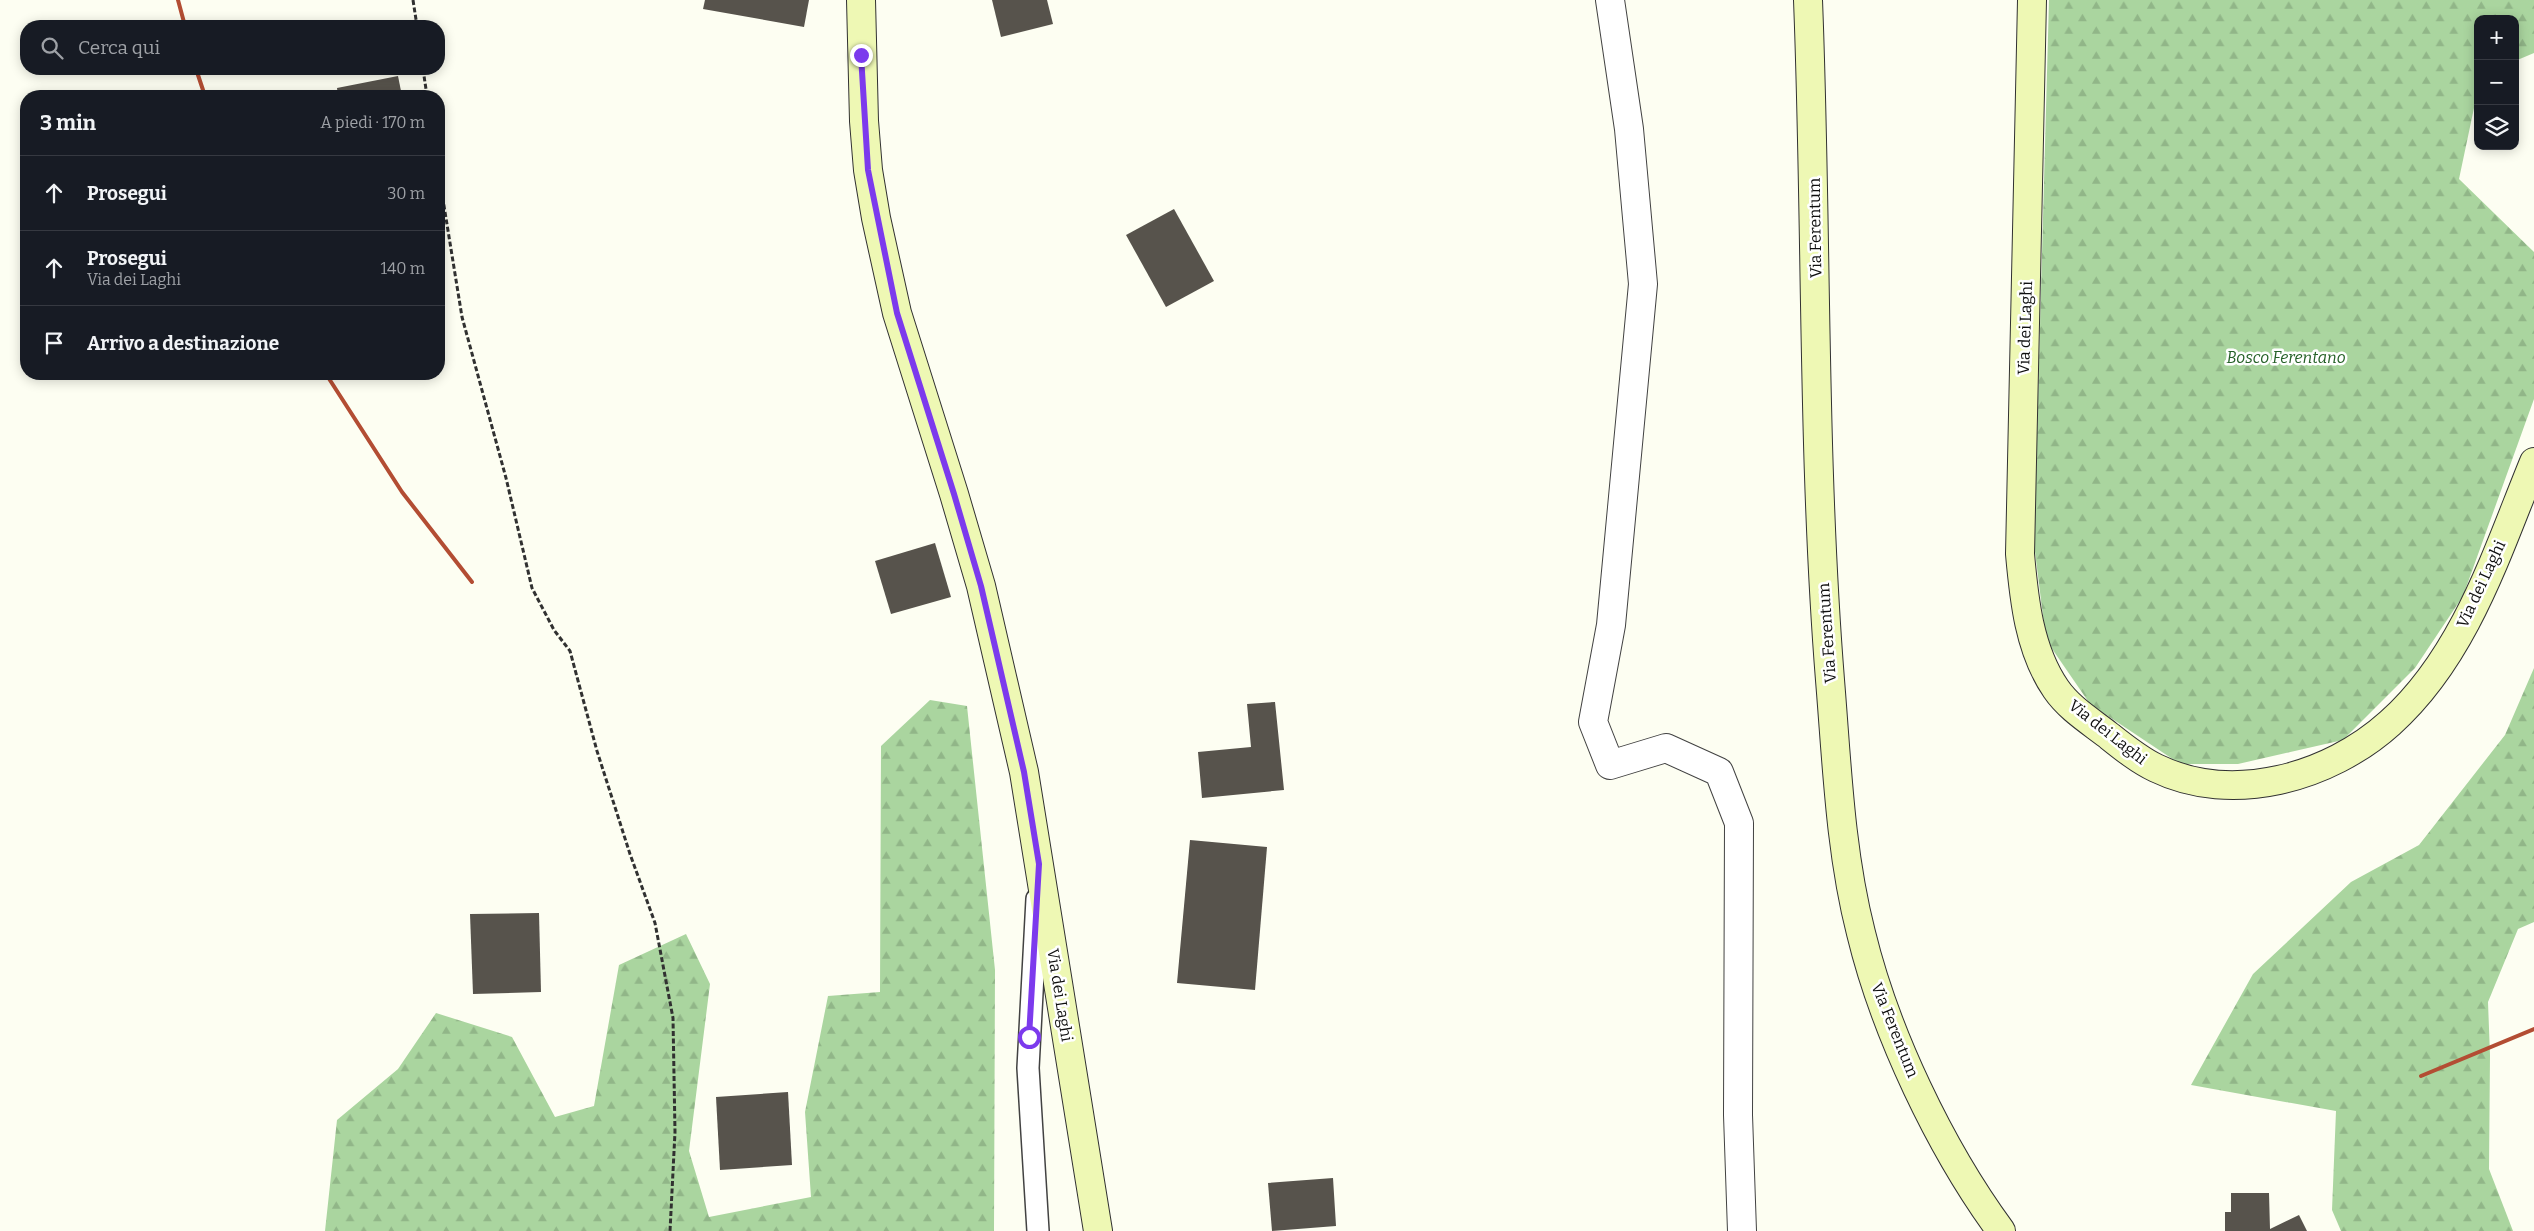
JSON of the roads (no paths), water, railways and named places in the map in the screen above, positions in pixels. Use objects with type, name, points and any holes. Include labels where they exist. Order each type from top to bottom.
[{"type":"main road","name":"Via dei Laghi","points":[[861,0],[864,121],[868,170],[876,218],[897,313],[981,586],[1024,772],[1098,1231]]},
{"type":"main road","name":"Via Ferentum","points":[[1808,0],[1823,582],[1836,751],[1849,875],[1869,962],[1894,1031],[1941,1132],[2000,1231]]},
{"type":"main road","name":"Via dei Laghi","points":[[2032,0],[2020,554],[2025,604],[2037,648],[2053,683],[2069,704],[2148,764],[2176,776],[2210,784],[2247,785],[2280,779],[2311,770],[2347,755],[2377,734],[2406,707],[2446,655],[2486,579],[2534,462]]},
{"type":"street","points":[[1610,0],[1629,128],[1643,284],[1611,625],[1593,722],[1610,765],[1666,748],[1719,772],[1739,823],[1738,1116],[1742,1231]]},
{"type":"lane","points":[[1038,1231],[1028,1068],[1039,864]]},
{"type":"railway","points":[[178,0],[183,20]]},
{"type":"railway","points":[[198,75],[203,90]]},
{"type":"railway","points":[[330,380],[402,492],[472,582]]},
{"type":"railway","points":[[2421,1076],[2534,1029]]},
{"type":"park label","name":"Bosco Ferentano","points":[[2286,357]]}]
